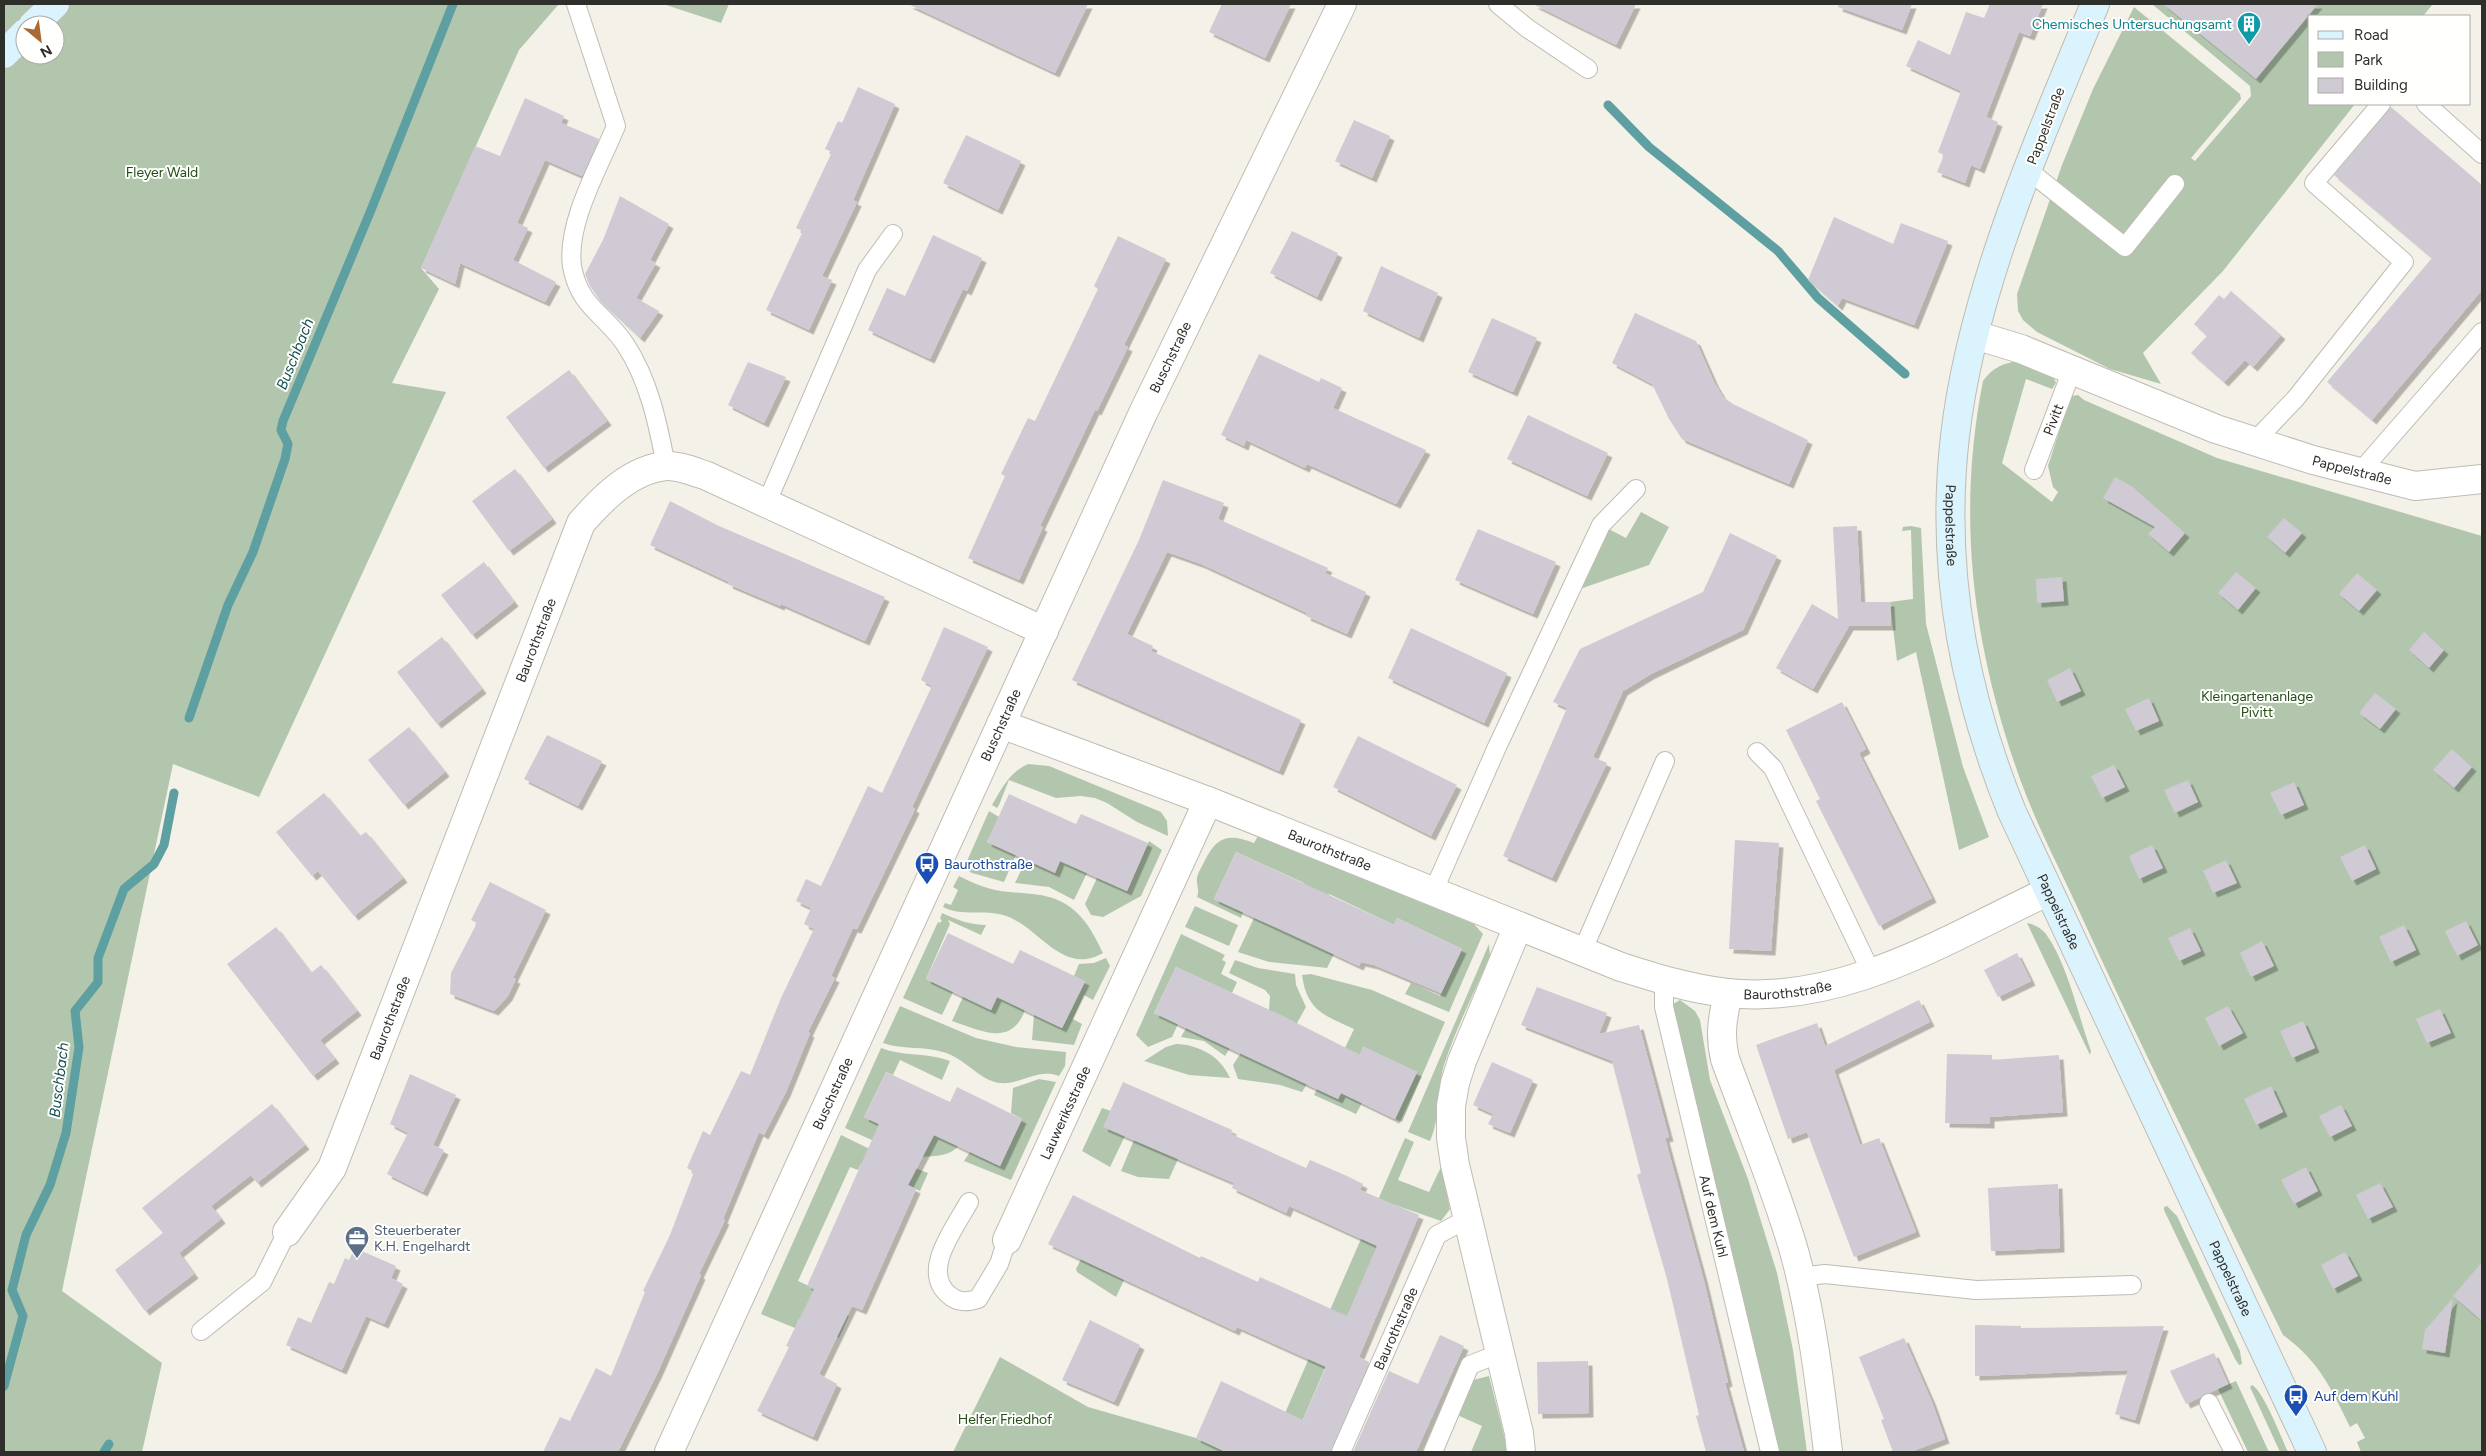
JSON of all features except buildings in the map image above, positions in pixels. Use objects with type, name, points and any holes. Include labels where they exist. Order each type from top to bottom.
[{"type":"street","points":[[43,15],[55,4]]},
{"type":"street","name":"Buschstraße","points":[[669,1452],[1143,413],[1342,4]]},
{"type":"street","name":"Pappelstraße","points":[[2096,4],[2000,245],[1975,335],[1955,436],[1950,512],[1952,581],[1962,649],[1986,742],[2012,812],[2047,892],[2312,1452]]},
{"type":"street","points":[[4,54],[15,43]]},
{"type":"street","name":"Pappelstraße","points":[[1975,335],[2022,349],[2216,429],[2360,472],[2415,486],[2482,479]]},
{"type":"street","points":[[666,466],[707,476],[767,502],[1044,631]]},
{"type":"street","name":"Baurothstraße","points":[[287,1232],[332,1168],[581,523],[618,486],[641,474],[666,466]]},
{"type":"street","name":"Baurothstraße","points":[[1001,724],[1208,801],[1582,952],[1664,981],[1728,993],[1772,993],[1810,989],[1872,974],[1901,963],[2047,892]]},
{"type":"street","name":"Lauweriksstraße","points":[[1007,1240],[1208,801]]},
{"type":"street","points":[[1518,926],[1454,1083],[1451,1138],[1467,1219],[1498,1354],[1519,1434],[1521,1452]]},
{"type":"street","points":[[1728,993],[1721,1025],[1721,1042],[1725,1059],[1785,1223],[1800,1276],[1814,1345],[1828,1452]]},
{"type":"lane","points":[[576,4],[616,126],[581,208],[574,232],[572,265],[578,291],[597,315],[624,342],[639,368],[656,417],[666,466]]},
{"type":"lane","points":[[1498,4],[1527,28],[1588,69]]},
{"type":"lane","points":[[2255,441],[2296,398],[2404,262],[2314,183],[2380,105]]},
{"type":"lane","points":[[2427,105],[2482,154]]},
{"type":"lane","points":[[2028,171],[2125,247],[2176,184]]},
{"type":"lane","points":[[767,502],[867,270],[893,234]]},
{"type":"lane","points":[[2360,472],[2482,332]]},
{"type":"lane","name":"Pivitt","points":[[2034,470],[2072,370]]},
{"type":"lane","points":[[1433,892],[1497,746],[1601,525],[1636,489]]},
{"type":"lane","points":[[1757,752],[1773,768],[1872,974]]},
{"type":"lane","points":[[1582,952],[1665,761]]},
{"type":"lane","name":"Auf dem Kuhl","points":[[1664,981],[1664,1007],[1770,1452]]},
{"type":"lane","name":"Lauweriksstraße","points":[[969,1202],[937,1262],[937,1277],[943,1290],[954,1300],[969,1302],[978,1299],[999,1264],[1007,1240]]},
{"type":"lane","name":"Baurothstraße","points":[[1341,1452],[1437,1235],[1467,1219]]},
{"type":"lane","points":[[201,1331],[262,1282],[287,1232]]},
{"type":"lane","points":[[1800,1276],[1824,1274],[1976,1290],[2132,1285]]},
{"type":"lane","points":[[1433,1452],[1470,1365],[1498,1354]]},
{"type":"lane","points":[[2210,1403],[2234,1452]]},
{"type":"green space","name":"Fleyer Wald","points":[[4,4],[559,4],[519,50],[421,268],[439,289],[392,383],[446,392],[259,797],[173,764],[62,1291],[162,1363],[142,1452],[4,1452]]},
{"type":"green space","points":[[663,4],[729,4],[721,23]]},
{"type":"green space","points":[[2152,4],[2433,4],[2424,15],[2308,15],[2308,105],[2354,105],[2223,271],[2143,353],[2161,384],[2110,369],[2037,332],[2023,320],[2018,311],[2017,294],[2062,165],[2093,89],[2134,7],[2240,94],[2241,99],[2191,158],[2195,161],[2251,96],[2250,86]]},
{"type":"green space","name":"Kleingartenanlage Pivitt","points":[[2018,361],[2053,376],[2056,383],[2052,389],[2026,379],[2002,463],[2052,502],[2058,492],[2053,487],[2048,466],[2069,401],[2072,396],[2078,395],[2084,400],[2217,458],[2482,536],[2482,1452],[2361,1452],[2357,1442],[2365,1438],[2357,1423],[2350,1427],[2330,1388],[2315,1365],[2283,1335],[2158,1079],[2035,816],[2020,779],[2004,730],[1991,680],[1974,582],[1970,532],[1975,432],[1983,381],[1998,367]]},
{"type":"green space","points":[[1641,512],[1669,527],[1649,565],[1577,590],[1601,525],[1626,538]]},
{"type":"green space","points":[[1903,527],[1921,528],[1926,624],[1963,767],[1989,837],[1959,850],[1916,652],[1897,661],[1890,602],[1913,599],[1911,530],[1902,531]]},
{"type":"green space","points":[[1028,764],[1049,766],[1161,812],[1167,821],[1168,836],[1137,822],[1107,803],[1095,798],[1081,796],[1056,798],[1009,780],[997,808],[992,805],[1011,776]]},
{"type":"green space","points":[[989,811],[999,817],[987,842],[1016,855],[1004,882],[972,873],[964,868]]},
{"type":"green space","points":[[1258,836],[1474,924],[1483,934],[1449,1012],[1405,994],[1411,983],[1440,996],[1462,949],[1397,918],[1394,925],[1329,894],[1306,941],[1334,954],[1327,968],[1269,962],[1238,952],[1254,918],[1282,930],[1304,883],[1236,852],[1214,899],[1243,912],[1241,918],[1197,897],[1198,876],[1210,852],[1220,841],[1238,838],[1254,843]]},
{"type":"green space","points":[[1149,841],[1162,850],[1141,896],[1103,917],[1091,915],[1085,904],[1097,878],[1127,891]]},
{"type":"green space","points":[[1026,860],[1060,861],[1087,873],[1074,900],[1049,887],[1015,883]]},
{"type":"green space","points":[[959,876],[995,890],[1041,895],[1062,902],[1085,921],[1103,953],[1088,959],[1075,959],[1051,947],[1016,920],[996,913],[958,912],[943,907],[945,903],[951,905],[958,890],[953,887]]},
{"type":"green space","points":[[1195,906],[1238,925],[1229,946],[1185,927]]},
{"type":"green space","points":[[942,913],[964,922],[986,925],[981,935],[948,920],[950,924],[926,979],[953,992],[942,1015],[903,998],[938,922],[940,923],[942,920],[940,919]]},
{"type":"green space","points":[[2027,923],[2042,930],[2054,946],[2072,991],[2091,1051],[2090,1055]]},
{"type":"green space","points":[[1181,934],[1225,955],[1222,960],[1226,962],[1221,974],[1237,982],[1232,993],[1176,967],[1154,1013],[1178,1024],[1172,1037],[1148,1047],[1136,1035]]},
{"type":"green space","points":[[1489,944],[1490,956],[1461,1022],[1442,1072],[1436,1122],[1430,1141],[1408,1132]]},
{"type":"green space","points":[[1106,958],[1110,966],[1093,1000],[1084,995],[1073,1019],[1082,1024],[1074,1045],[1032,1040],[1034,1015],[1062,1028],[1085,982],[1074,976],[1079,964],[1094,963]]},
{"type":"green space","points":[[1235,960],[1258,968],[1295,974],[1296,985],[1306,1007],[1297,1023],[1307,1084],[1302,1092],[1280,1085],[1238,1079],[1233,1065],[1269,1010],[1270,996],[1265,990],[1229,973]]},
{"type":"green space","points":[[1311,974],[1372,990],[1445,1022],[1402,1122],[1395,1119],[1417,1072],[1363,1047],[1360,1055],[1345,1048],[1354,1029],[1334,1020],[1313,1004],[1304,987],[1302,975]]},
{"type":"green space","points":[[963,997],[991,1010],[997,997],[1025,1010],[1019,1022],[1012,1029],[1003,1033],[984,1031],[952,1021]]},
{"type":"green space","points":[[1680,1000],[1695,1011],[1700,1020],[1710,1080],[1748,1179],[1777,1273],[1793,1350],[1807,1452],[1778,1452],[1673,1009],[1673,1004]]},
{"type":"green space","points":[[900,1006],[976,1038],[1016,1047],[1066,1052],[1065,1066],[1059,1076],[1043,1074],[1015,1082],[1000,1083],[986,1078],[958,1059],[943,1052],[898,1047],[883,1043]]},
{"type":"green space","points":[[1186,1028],[1230,1048],[1225,1056],[1204,1041],[1181,1037]]},
{"type":"green space","points":[[1176,1044],[1201,1049],[1208,1053],[1221,1064],[1230,1078],[1189,1075],[1144,1061],[1166,1047]]},
{"type":"green space","points":[[881,1048],[898,1053],[933,1056],[950,1061],[942,1080],[900,1060],[893,1075],[886,1072],[864,1117],[891,1130],[883,1145],[845,1128]]},
{"type":"green space","points":[[1039,1079],[1056,1082],[1011,1180],[964,1161],[970,1152],[1000,1166],[1022,1119],[1011,1113],[1013,1088]]},
{"type":"green space","points":[[1317,1089],[1338,1099],[1341,1093],[1362,1103],[1356,1114],[1314,1095]]},
{"type":"green space","points":[[1102,1108],[1111,1111],[1125,1136],[1110,1167],[1082,1151]]},
{"type":"green space","points":[[841,1135],[884,1156],[928,1173],[920,1191],[861,1164],[858,1170],[850,1167],[798,1281],[820,1291],[817,1302],[849,1316],[839,1338],[799,1319],[795,1328],[761,1314]]},
{"type":"green space","points":[[934,1135],[958,1146],[955,1150],[946,1154],[919,1157]]},
{"type":"green space","points":[[1405,1138],[1414,1142],[1398,1180],[1429,1192],[1441,1167],[1450,1209],[1441,1221],[1395,1205],[1289,1452],[1248,1452],[1256,1436],[1272,1443]]},
{"type":"green space","points":[[1134,1140],[1178,1159],[1169,1179],[1138,1177],[1121,1171]]},
{"type":"green space","points":[[2167,1206],[2177,1216],[2240,1351],[2242,1364],[2239,1365],[2235,1359],[2164,1210],[2164,1207]]},
{"type":"green space","points":[[1081,1259],[1124,1280],[1116,1297],[1077,1272],[1076,1269]]},
{"type":"green space","name":"Helfer Friedhof","points":[[1000,1357],[1088,1407],[1196,1438],[1226,1452],[953,1452]]},
{"type":"green space","points":[[1489,1376],[1507,1447],[1506,1452],[1471,1452],[1482,1426],[1457,1415],[1473,1380]]},
{"type":"green space","points":[[2236,1381],[2269,1452],[2248,1452],[2218,1389]]},
{"type":"green space","points":[[2252,1385],[2267,1405],[2288,1452],[2280,1452],[2250,1387]]},
{"type":"waterway","name":"Buschbach","points":[[189,718],[228,605],[253,552],[285,459],[288,444],[281,430],[283,421],[371,210],[453,4]]},
{"type":"waterway","points":[[1608,105],[1649,147],[1778,251],[1818,298],[1905,374]]},
{"type":"waterway","name":"Buschbach","points":[[4,1386],[23,1316],[12,1290],[26,1235],[50,1185],[66,1133],[79,1047],[75,1011],[98,982],[98,958],[124,889],[154,864],[164,845],[174,793]]},
{"type":"waterway","points":[[104,1452],[109,1444]]},
{"type":"place","name":"Chemisches Untersuchungsamt","points":[[2249,45]]},
{"type":"place","name":"Baurothstraße","points":[[927,885]]},
{"type":"place","name":"Steuerberater K.H. Engelhardt","points":[[357,1259]]},
{"type":"place","name":"Auf dem Kuhl","points":[[2296,1417]]}]
